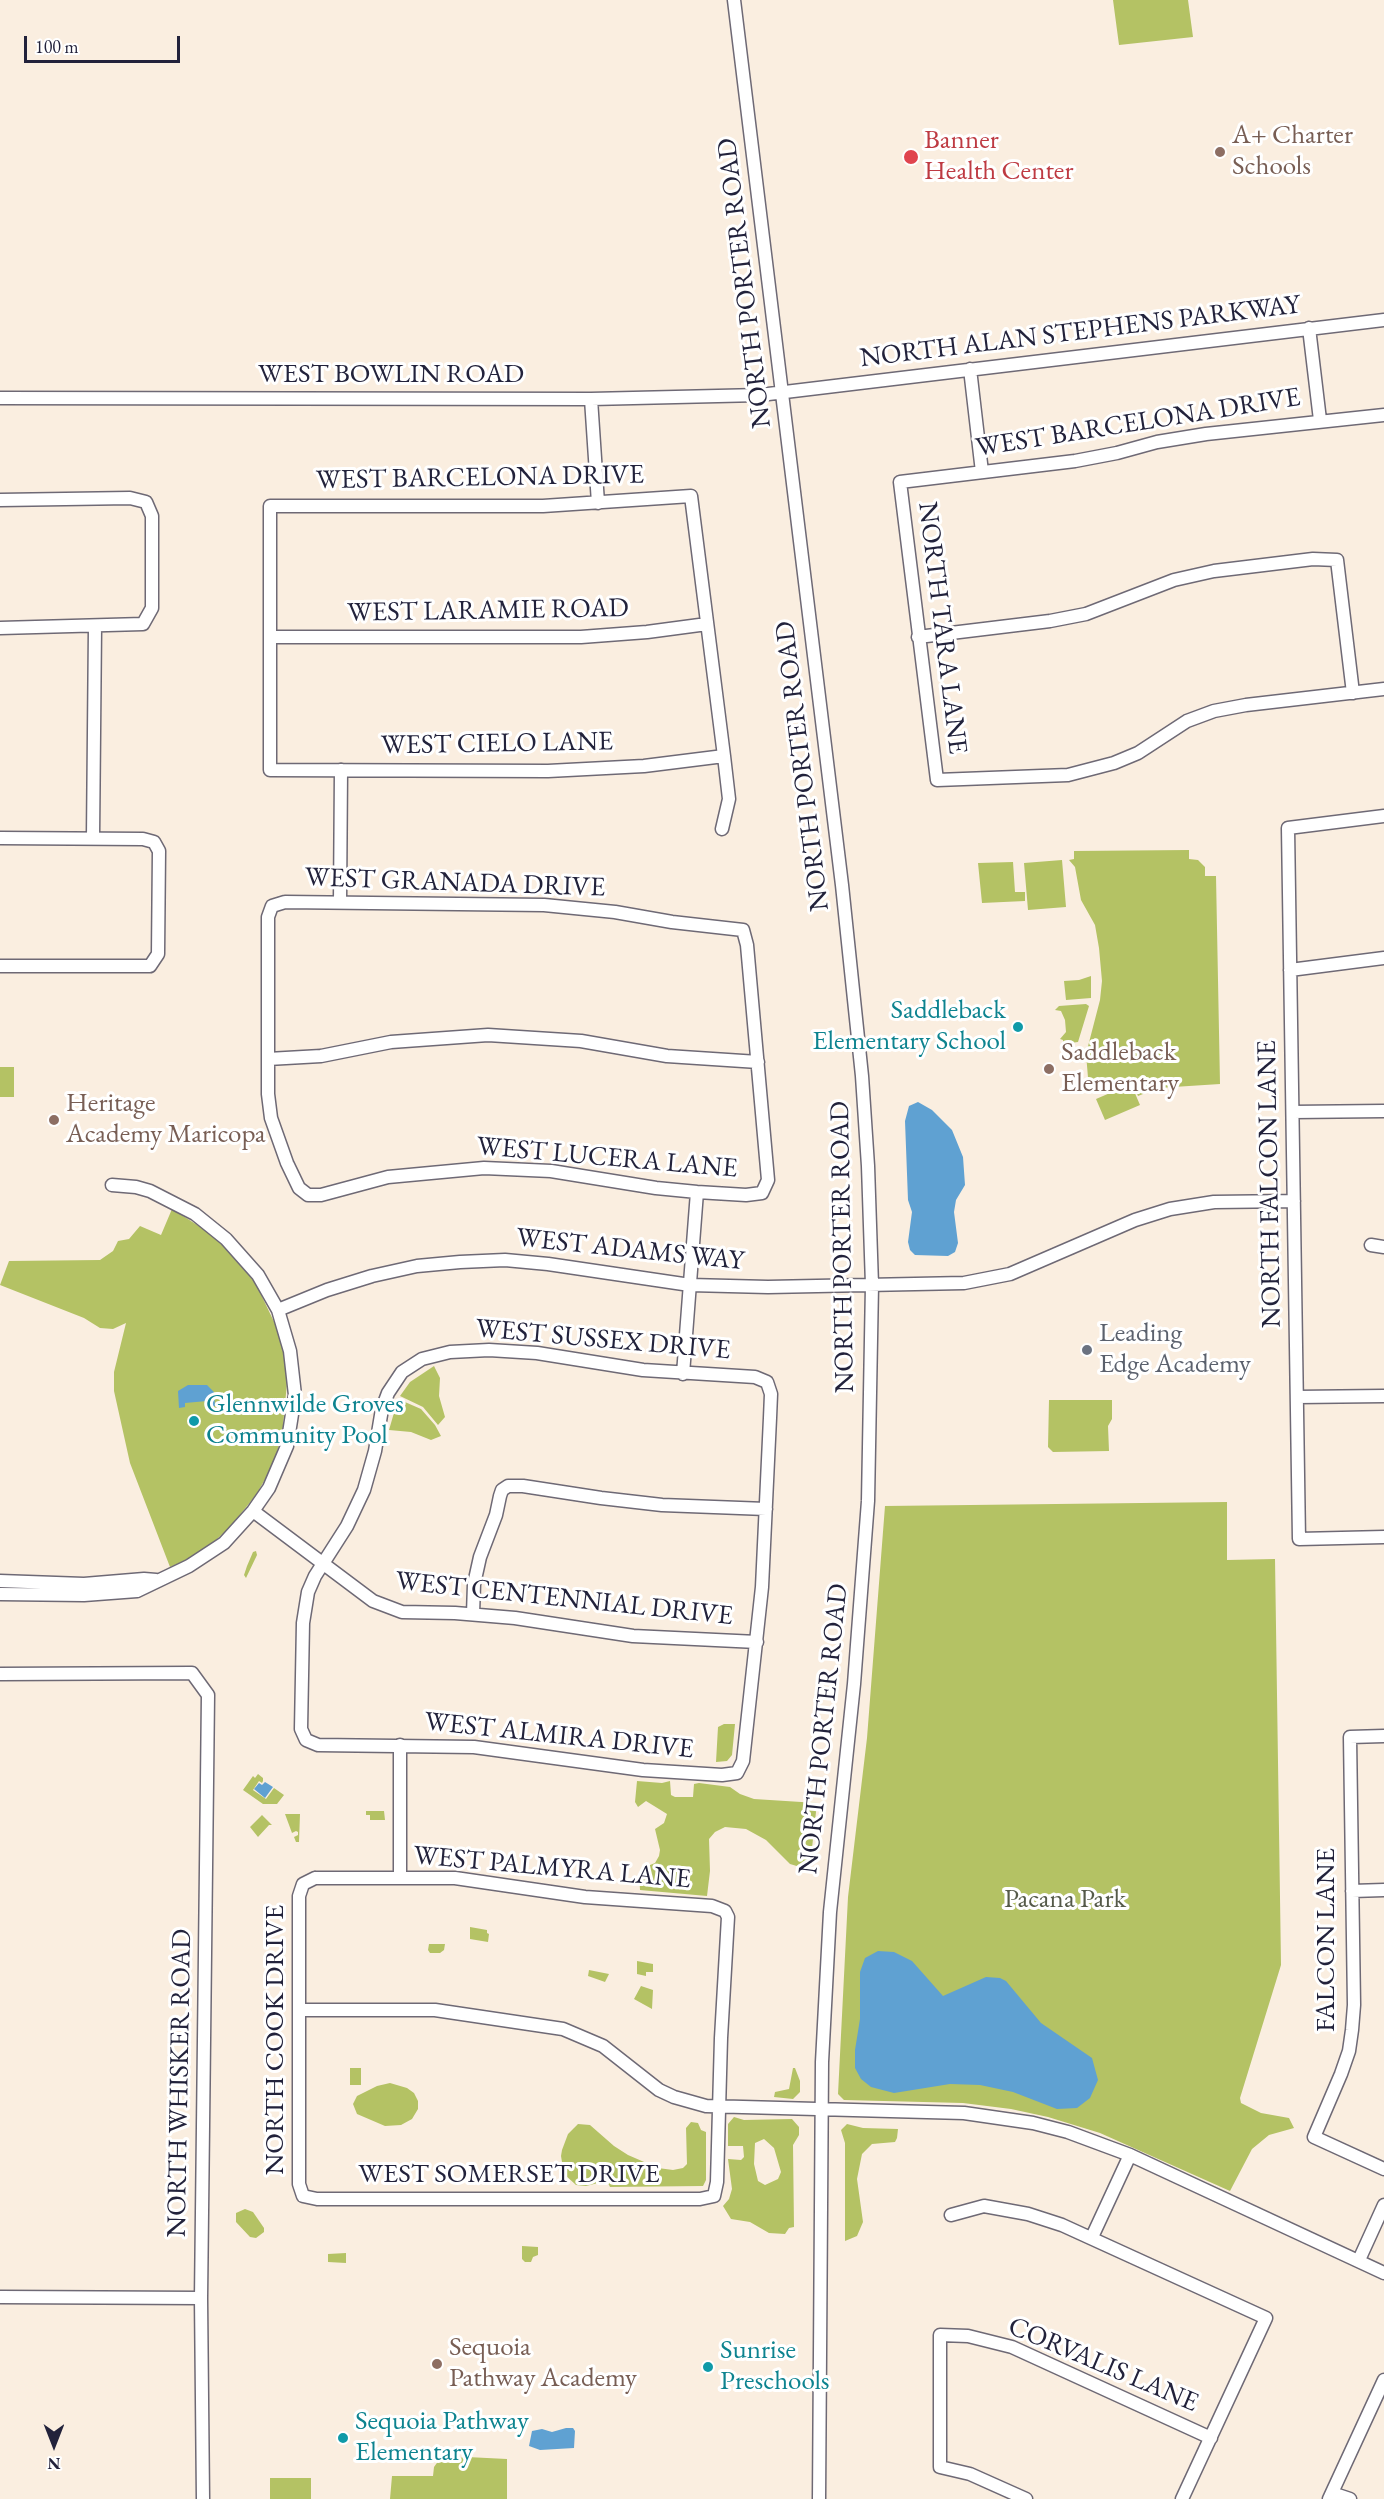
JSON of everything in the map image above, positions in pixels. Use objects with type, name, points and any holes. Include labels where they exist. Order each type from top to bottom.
[{"type":"street","name":"NORTH PORTER ROAD","points":[[734,0],[862,1076],[872,1285],[868,1501],[864,1576],[830,1912],[820,2109],[819,2499]]},
{"type":"street","name":"NORTH ALAN STEPHENS PARKWAY","points":[[782,392],[1384,320]]},
{"type":"street","points":[[1309,328],[1320,420]]},
{"type":"street","points":[[970,369],[982,472]]},
{"type":"street","name":"WEST BOWLIN ROAD","points":[[0,398],[591,399],[705,397],[782,392]]},
{"type":"street","points":[[591,399],[598,503]]},
{"type":"street","name":"WEST BARCELONA DRIVE","points":[[900,482],[1076,460],[1117,453],[1156,442],[1206,434],[1320,420],[1384,415]]},
{"type":"street","name":"NORTH TARA LANE","points":[[900,482],[937,780],[1044,777],[1080,773],[1138,753],[1187,721],[1214,711],[1246,705],[1353,693]]},
{"type":"street","name":"WEST BARCELONA DRIVE","points":[[270,637],[270,506],[543,506],[691,496],[707,624]]},
{"type":"street","points":[[0,500],[130,498],[146,502],[152,516],[152,608],[143,624],[0,628]]},
{"type":"street","points":[[918,637],[1068,618],[1115,604],[1143,590],[1174,580],[1214,571],[1313,559],[1337,560],[1353,693],[1384,689]]},
{"type":"street","points":[[707,624],[729,799],[722,828]]},
{"type":"street","name":"WEST LARAMIE ROAD","points":[[270,637],[581,637],[707,624]]},
{"type":"street","points":[[93,837],[95,627]]},
{"type":"street","name":"WEST CIELO LANE","points":[[270,637],[270,770],[548,771],[644,766],[724,756]]},
{"type":"street","points":[[340,770],[340,902]]},
{"type":"street","name":"NORTH FALCON LANE","points":[[1384,816],[1288,828],[1299,1539],[1384,1537]]},
{"type":"street","points":[[0,838],[143,839],[154,842],[159,851],[158,954],[150,966],[0,966]]},
{"type":"street","name":"WEST GRANADA DRIVE","points":[[268,1059],[268,917],[272,906],[285,902],[340,902],[544,905],[615,912],[672,922],[743,930],[747,945],[759,1062]]},
{"type":"street","points":[[1290,970],[1384,958]]},
{"type":"street","points":[[268,1059],[321,1056],[410,1040],[488,1035],[561,1039],[667,1056],[759,1062]]},
{"type":"street","name":"WEST LUCERA LANE","points":[[268,1059],[268,1094],[272,1118],[287,1163],[299,1188],[308,1195],[321,1196],[388,1177],[484,1168],[551,1172],[697,1192],[746,1195],[762,1193],[768,1180],[759,1062]]},
{"type":"street","points":[[1293,1112],[1384,1111]]},
{"type":"street","points":[[0,1594],[112,1594],[137,1591],[189,1566],[215,1549],[254,1511],[278,1470],[287,1446],[295,1395],[294,1372],[278,1310],[258,1275],[245,1258],[213,1227],[195,1214],[150,1191],[112,1185]]},
{"type":"street","points":[[683,1374],[697,1192]]},
{"type":"street","name":"WEST ADAMS WAY","points":[[278,1310],[327,1290],[372,1276],[417,1266],[505,1260],[690,1285],[872,1285],[983,1281],[1010,1274],[1135,1220],[1170,1209],[1214,1202],[1294,1201]]},
{"type":"street","name":"WEST SUSSEX DRIVE","points":[[324,1563],[347,1526],[364,1490],[375,1451],[382,1409],[388,1393],[402,1372],[422,1359],[450,1352],[489,1350],[537,1353],[602,1365],[683,1374],[755,1377],[767,1382],[771,1394],[766,1509]]},
{"type":"street","points":[[1297,1397],[1384,1396]]},
{"type":"street","points":[[473,1614],[474,1584],[480,1557],[496,1515],[502,1490],[508,1486],[523,1485],[662,1505],[766,1509],[757,1642]]},
{"type":"street","name":"WEST CENTENNIAL DRIVE","points":[[254,1511],[373,1601],[402,1612],[515,1618],[633,1636],[757,1642]]},
{"type":"street","name":"WEST ALMIRA DRIVE","points":[[324,1563],[308,1592],[303,1616],[302,1729],[306,1740],[318,1745],[474,1747],[643,1770],[723,1775],[737,1773],[743,1761],[757,1642]]},
{"type":"street","points":[[0,1581],[84,1584],[156,1580]]},
{"type":"street","name":"NORTH WHISKER ROAD","points":[[0,1674],[192,1673],[208,1695],[201,2298],[202,2499]]},
{"type":"street","name":"FALCON LANE","points":[[1384,1736],[1350,1737],[1354,2005],[1351,2040],[1341,2074],[1314,2137],[1384,2169]]},
{"type":"street","points":[[400,1745],[400,1878]]},
{"type":"street","name":"WEST PALMYRA LANE","points":[[303,1884],[315,1878],[455,1878],[595,1898],[712,1906],[725,1911],[728,1917],[718,2108]]},
{"type":"street","name":"NORTH COOK DRIVE","points":[[303,1884],[299,1896],[299,2184],[303,2196]]},
{"type":"street","points":[[1352,1890],[1384,1890]]},
{"type":"street","points":[[299,2010],[435,2010],[563,2029],[603,2046],[659,2090],[692,2103],[718,2108],[964,2113],[998,2116],[1068,2132],[1130,2155],[1384,2273]]},
{"type":"street","name":"WEST SOMERSET DRIVE","points":[[303,2196],[317,2199],[700,2199],[714,2196],[717,2182],[718,2108]]},
{"type":"street","points":[[1092,2237],[1130,2155]]},
{"type":"street","points":[[1359,2260],[1384,2205]]},
{"type":"street","points":[[951,2215],[984,2206],[1028,2214],[1092,2237],[1266,2318],[1182,2499]]},
{"type":"street","points":[[0,2297],[201,2298]]},
{"type":"street","name":"CORVALIS LANE","points":[[1026,2499],[970,2474],[940,2467],[940,2335],[968,2336],[1012,2347],[1210,2438]]},
{"type":"street","points":[[1350,2499],[1330,2496],[1384,2380]]},
{"type":"green space","points":[[1113,0],[1188,0],[1193,37],[1119,45]]},
{"type":"green space","points":[[1189,850],[1189,859],[1198,860],[1205,867],[1205,876],[1216,876],[1220,1084],[1158,1088],[1138,1096],[1132,1081],[1113,1088],[1109,1080],[1089,1089],[1086,1054],[1100,1000],[1102,981],[1095,925],[1081,900],[1075,867],[1069,860],[1074,859],[1074,851]]},
{"type":"green space","points":[[1062,860],[1066,907],[1028,910],[1024,863]]},
{"type":"green space","points":[[1013,862],[1015,892],[1025,892],[1025,901],[982,903],[978,863]]},
{"type":"green space","points":[[1091,976],[1091,998],[1066,1000],[1064,981]]},
{"type":"green space","points":[[1086,1004],[1089,1006],[1078,1042],[1063,1044],[1063,1040],[1060,1039],[1066,1032],[1065,1020],[1061,1011],[1055,1010],[1059,1006]]},
{"type":"green space","points":[[0,1067],[14,1067],[14,1097],[0,1097]]},
{"type":"green space","points":[[1131,1084],[1140,1105],[1105,1120],[1096,1099]]},
{"type":"green space","points":[[172,1209],[213,1235],[255,1282],[283,1346],[287,1383],[282,1436],[272,1467],[256,1495],[230,1527],[216,1540],[188,1559],[170,1567],[130,1463],[114,1391],[114,1372],[126,1323],[113,1329],[100,1328],[84,1318],[0,1285],[9,1261],[100,1260],[113,1251],[118,1241],[129,1239],[140,1226],[161,1235]]},
{"type":"green space","points":[[434,1366],[440,1378],[439,1396],[445,1417],[438,1425],[423,1407],[400,1396],[410,1382]]},
{"type":"green space","points":[[398,1399],[421,1409],[441,1436],[431,1440],[411,1432],[389,1430]]},
{"type":"green space","points":[[1049,1400],[1112,1400],[1112,1419],[1108,1426],[1109,1451],[1053,1452],[1048,1447]]},
{"type":"green space","name":"Pacana Park","points":[[1227,1502],[1227,1560],[1275,1559],[1281,1965],[1240,2098],[1241,2103],[1261,2113],[1289,2118],[1294,2128],[1269,2135],[1252,2149],[1230,2191],[1100,2133],[1048,2117],[1011,2109],[963,2103],[844,2100],[838,2094],[848,1897],[867,1738],[885,1506]]},
{"type":"green space","points":[[256,1551],[257,1555],[246,1578],[244,1575],[247,1566],[253,1552]]},
{"type":"green space","points":[[724,1724],[735,1724],[732,1755],[727,1761],[716,1762],[718,1727]]},
{"type":"green space","points":[[258,1774],[263,1781],[262,1783],[259,1781],[253,1790],[266,1799],[274,1788],[284,1795],[277,1804],[263,1804],[243,1790],[253,1776],[255,1778]]},
{"type":"green space","points":[[637,1781],[662,1783],[670,1781],[671,1795],[675,1797],[693,1797],[694,1784],[699,1783],[730,1787],[754,1799],[817,1803],[810,1866],[800,1867],[790,1864],[766,1840],[746,1829],[725,1827],[715,1832],[709,1839],[710,1871],[707,1896],[640,1890],[639,1873],[645,1867],[655,1863],[659,1856],[660,1850],[655,1829],[664,1823],[667,1814],[646,1801],[638,1807],[635,1802]]},
{"type":"green space","points":[[366,1811],[384,1811],[385,1820],[370,1820],[370,1815],[366,1815]]},
{"type":"green space","points":[[285,1814],[300,1814],[299,1842],[296,1842],[294,1837],[298,1835],[298,1832],[292,1833]]},
{"type":"green space","points":[[262,1815],[272,1825],[269,1825],[258,1837],[250,1827]]},
{"type":"green space","points":[[470,1927],[487,1930],[488,1942],[470,1939]]},
{"type":"green space","points":[[429,1944],[445,1944],[444,1950],[440,1953],[430,1953]]},
{"type":"green space","points":[[637,1961],[653,1964],[653,1972],[646,1972],[646,1976],[637,1974]]},
{"type":"green space","points":[[589,1970],[609,1974],[605,1982],[588,1976]]},
{"type":"green space","points":[[641,1986],[653,1990],[652,2009],[634,1999]]},
{"type":"green space","points":[[350,2068],[361,2068],[361,2085],[350,2085]]},
{"type":"green space","points":[[793,2068],[800,2081],[800,2092],[793,2099],[774,2097],[775,2092],[789,2089]]},
{"type":"green space","points":[[390,2083],[407,2088],[414,2093],[418,2101],[418,2109],[412,2119],[401,2125],[385,2126],[357,2114],[353,2104],[357,2096],[377,2086]]},
{"type":"green space","points":[[734,2117],[744,2120],[792,2119],[799,2127],[799,2135],[793,2145],[794,2227],[789,2228],[785,2234],[769,2233],[750,2222],[731,2219],[723,2206],[729,2199],[732,2189],[728,2159],[741,2160],[744,2157],[743,2146],[728,2146],[728,2124]],"holes":[[[764,2139],[774,2148],[781,2172],[778,2179],[765,2185],[758,2181],[754,2164],[755,2143]]]},
{"type":"green space","points":[[691,2122],[698,2123],[701,2130],[706,2132],[706,2180],[703,2186],[610,2187],[608,2183],[602,2182],[586,2186],[576,2185],[564,2174],[562,2150],[568,2134],[578,2124],[590,2125],[628,2155],[658,2168],[673,2170],[683,2168],[687,2164],[686,2128]]},
{"type":"green space","points":[[847,2124],[863,2128],[898,2129],[895,2142],[872,2144],[862,2154],[857,2179],[863,2222],[857,2236],[845,2241],[845,2143],[841,2130]]},
{"type":"green space","points":[[245,2209],[253,2212],[264,2228],[264,2232],[256,2238],[250,2237],[236,2222],[236,2213]]},
{"type":"green space","points":[[522,2246],[538,2247],[538,2255],[533,2257],[531,2262],[525,2262],[522,2259]]},
{"type":"green space","points":[[346,2253],[346,2263],[328,2262],[328,2254]]},
{"type":"green space","points":[[467,2457],[507,2459],[507,2499],[390,2499],[392,2476],[433,2476],[434,2467],[439,2460]]},
{"type":"green space","points":[[270,2478],[311,2478],[311,2499],[270,2499]]},
{"type":"water","points":[[918,1102],[932,1110],[952,1130],[963,1157],[965,1185],[956,1200],[954,1212],[958,1243],[955,1252],[948,1256],[915,1255],[910,1250],[908,1242],[912,1212],[908,1200],[905,1121],[909,1106]]},
{"type":"water","points":[[188,1385],[207,1385],[214,1392],[215,1406],[208,1407],[207,1401],[185,1403],[185,1407],[179,1408],[178,1391]]},
{"type":"water","points":[[265,1782],[273,1787],[265,1798],[254,1789],[259,1783],[262,1785]]},
{"type":"water","points":[[878,1951],[894,1952],[912,1961],[943,1996],[986,1977],[1006,1981],[1041,2023],[1092,2058],[1098,2080],[1090,2098],[1077,2108],[1057,2109],[1013,2092],[980,2085],[950,2084],[894,2093],[871,2087],[861,2079],[855,2068],[855,2050],[860,2019],[860,1972],[865,1958]]},
{"type":"water","points":[[573,2428],[575,2431],[574,2448],[540,2450],[529,2446],[532,2431],[542,2429],[552,2432]]},
{"type":"place","name":"A+ Charter Schools","points":[[1220,152]]},
{"type":"place","name":"Banner Health Center","points":[[911,157]]},
{"type":"place","name":"Saddleback Elementary School","points":[[1018,1027]]},
{"type":"place","name":"Saddleback Elementary","points":[[1049,1069]]},
{"type":"place","name":"Heritage Academy Maricopa","points":[[54,1120]]},
{"type":"place","name":"Leading Edge Academy","points":[[1087,1350]]},
{"type":"place","name":"Glennwilde Groves Community Pool","points":[[194,1421]]},
{"type":"place","name":"Sequoia Pathway Academy","points":[[437,2364]]},
{"type":"place","name":"Sunrise Preschools","points":[[708,2367]]},
{"type":"place","name":"Sequoia Pathway Elementary","points":[[343,2438]]}]
